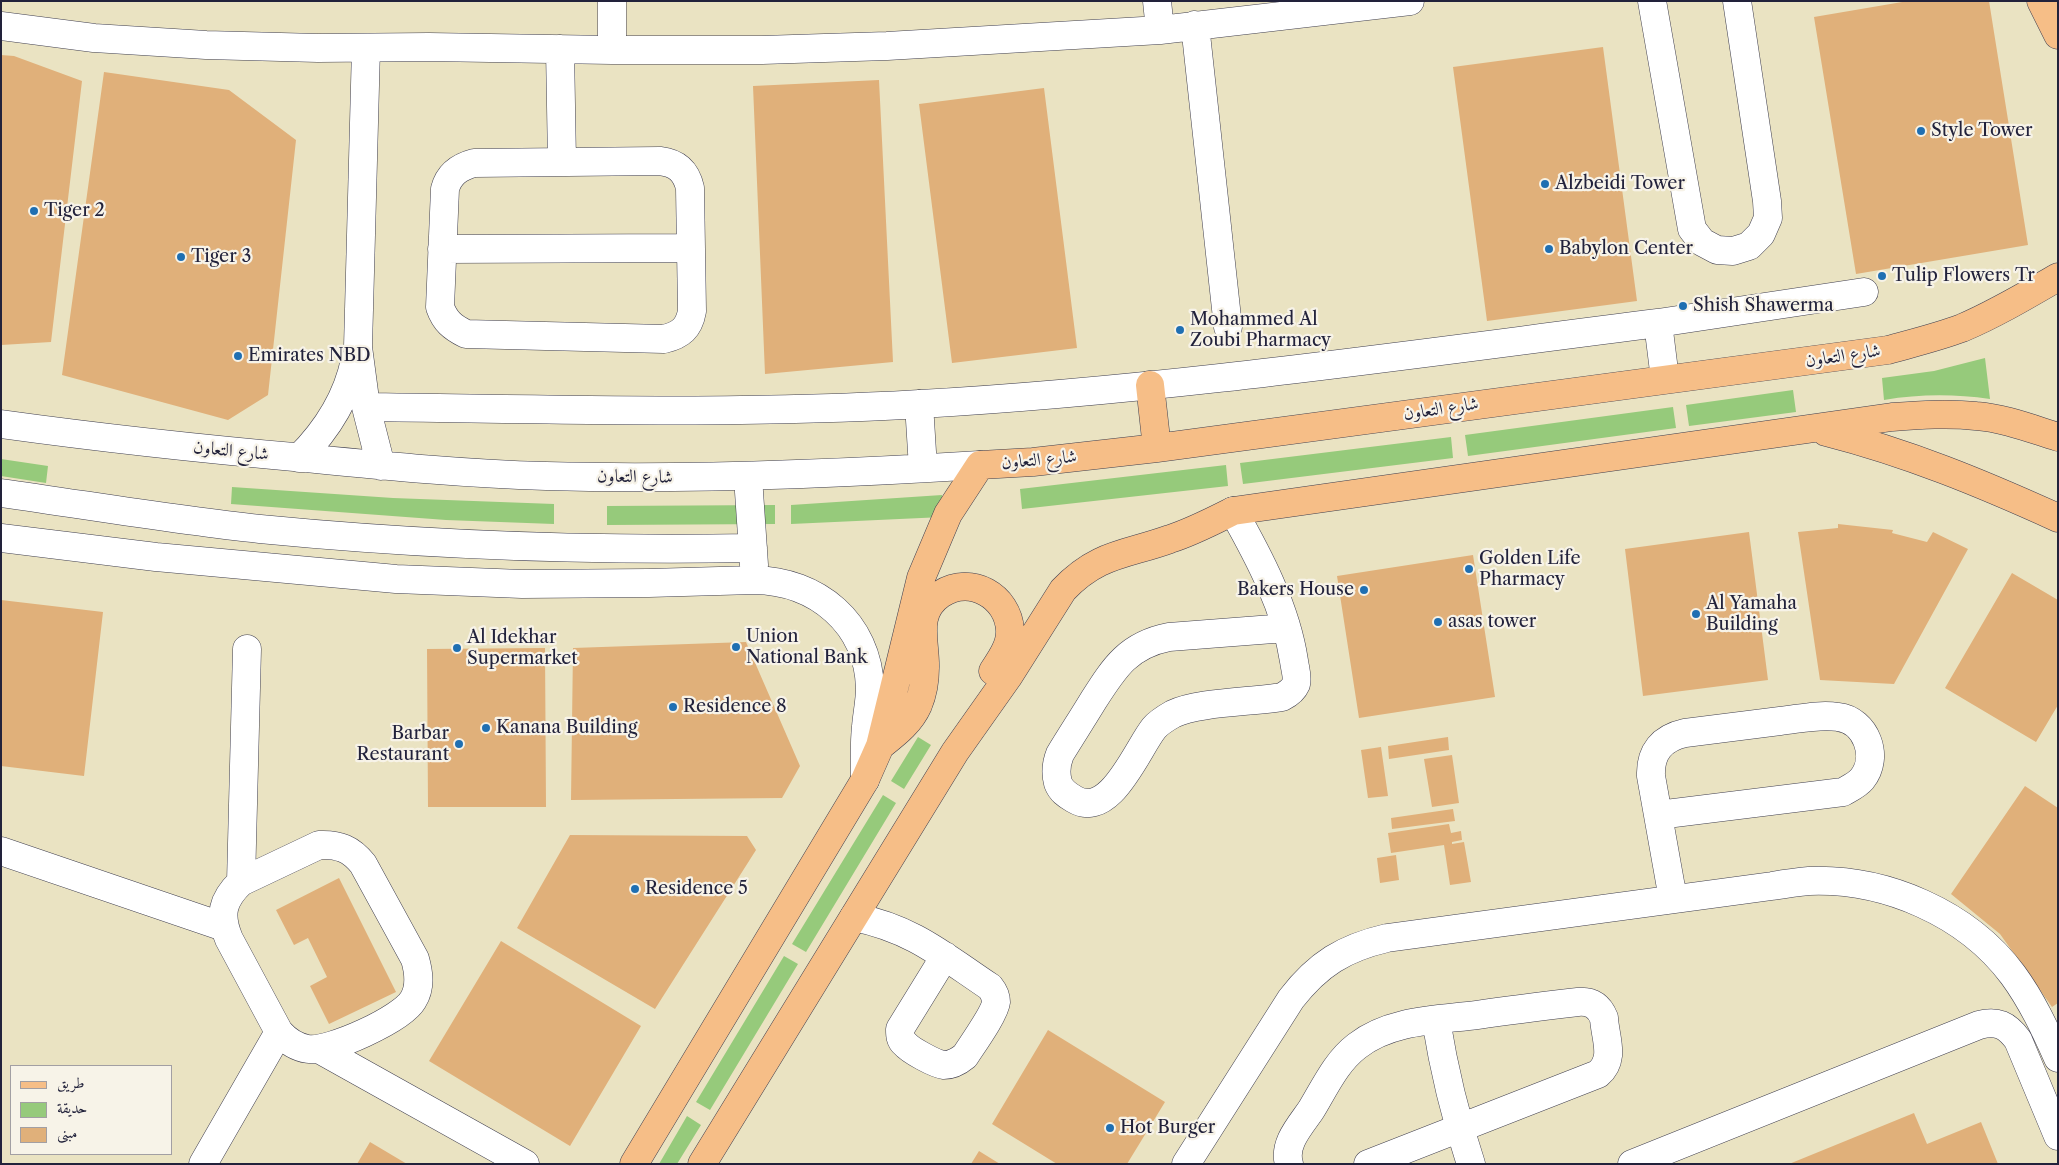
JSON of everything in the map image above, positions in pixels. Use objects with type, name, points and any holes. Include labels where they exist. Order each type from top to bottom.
[{"type":"main road","points":[[2041,1],[2058,35]]},
{"type":"main road","name":"شارع التعاون","points":[[980,465],[1033,462],[1157,448],[1888,350],[1962,328],[1996,312],[2058,277]]},
{"type":"main road","points":[[1150,386],[1157,448]]},
{"type":"main road","points":[[702,1164],[955,752],[1008,677],[1054,603],[1075,578],[1103,559],[1169,540],[1202,527],[1234,511],[1892,417],[1935,413],[1978,416],[2020,425],[2058,437]]},
{"type":"main road","points":[[1815,429],[1917,458],[2058,518]]},
{"type":"main road","points":[[634,1164],[865,780],[880,746],[921,578],[948,514],[980,465]]},
{"type":"main road","points":[[880,746],[910,721],[918,704],[924,686],[926,666],[922,632],[924,619],[930,606],[940,595],[954,588],[969,586],[994,596],[1003,606],[1009,619],[1011,632],[1008,645],[979,697],[955,752]]},
{"type":"street","points":[[612,1],[612,50]]},
{"type":"street","points":[[1157,1],[1160,30]]},
{"type":"street","points":[[1,26],[94,38],[206,45],[560,50],[762,50],[887,46],[1160,30],[1410,1]]},
{"type":"street","points":[[1652,1],[1692,228],[1702,242],[1717,250],[1733,252],[1749,246],[1761,234],[1768,218],[1737,1]]},
{"type":"street","points":[[1195,25],[1228,327]]},
{"type":"street","points":[[366,48],[358,347],[366,407],[381,466]]},
{"type":"street","points":[[560,50],[562,162]]},
{"type":"street","points":[[671,162],[680,168],[687,177],[690,188],[691,248],[692,311],[690,322],[684,331],[675,337],[664,339],[466,334],[454,328],[444,319],[440,307],[445,189],[447,181],[459,169],[474,163],[671,162]]},
{"type":"street","points":[[442,249],[691,248]]},
{"type":"street","points":[[366,407],[664,410],[919,404],[1150,386],[1658,323],[1864,292]]},
{"type":"street","points":[[1658,323],[1665,379]]},
{"type":"street","points":[[299,458],[328,426],[347,388],[358,347]]},
{"type":"street","points":[[919,404],[923,468]]},
{"type":"street","name":"شارع التعاون","points":[[1,424],[189,447],[422,470],[545,476],[748,477],[980,465]]},
{"type":"street","points":[[748,477],[754,580]]},
{"type":"street","points":[[1,493],[260,529],[536,547],[753,548]]},
{"type":"street","points":[[1234,511],[1258,556],[1286,628],[1297,680],[1295,686],[1288,694],[1276,698],[1190,708],[1170,716],[1154,729],[1116,786],[1109,795],[1099,801],[1088,803],[1077,801],[1059,787],[1056,776],[1056,764],[1060,754],[1117,665],[1136,649],[1158,639],[1170,637],[1286,628]]},
{"type":"street","points":[[1,538],[156,557],[396,579],[522,584],[649,584],[772,580],[806,590],[835,610],[857,638],[864,654],[870,689],[865,744],[865,780]]},
{"type":"street","points":[[241,882],[247,649]]},
{"type":"street","points":[[1658,815],[1844,792],[1862,779],[1868,770],[1871,758],[1870,747],[1866,736],[1859,727],[1839,717],[1816,717],[1675,735],[1666,740],[1658,747],[1653,756],[1651,766],[1658,815],[1674,899]]},
{"type":"street","points":[[332,844],[355,854],[363,864],[415,959],[419,972],[418,986],[413,999],[404,1010],[393,1018],[331,1047],[319,1049],[296,1046],[287,1041],[279,1032],[224,927],[225,902],[241,882],[320,845],[332,844]]},
{"type":"street","points":[[1,851],[224,927]]},
{"type":"street","points":[[1186,1164],[1291,999],[1305,981],[1317,970],[1343,952],[1387,938],[1810,881],[1848,883],[1885,890],[1922,903],[1955,922],[1985,945],[2012,973],[2034,1005],[2058,1058]]},
{"type":"street","points":[[854,917],[893,927],[929,945],[945,956]]},
{"type":"street","points":[[1289,1164],[1287,1157],[1291,1140],[1334,1070],[1345,1057],[1371,1036],[1386,1030],[1436,1020],[1585,1001],[1597,1006],[1604,1018],[1608,1060],[1598,1074],[1368,1164]]},
{"type":"street","points":[[1436,1020],[1445,1075],[1471,1164]]},
{"type":"street","points":[[1632,1164],[1979,1025],[1991,1022],[2002,1024],[2018,1040],[2058,1136]]},
{"type":"street","points":[[203,1164],[279,1032]]},
{"type":"street","points":[[319,1049],[525,1164]]},
{"type":"green space","points":[[1985,358],[1990,399],[1937,395],[1884,400],[1882,378],[1934,371]]},
{"type":"green space","points":[[1793,390],[1796,412],[1689,426],[1686,405]]},
{"type":"green space","points":[[1673,407],[1676,428],[1468,456],[1465,435]]},
{"type":"green space","points":[[1451,437],[1453,458],[1243,484],[1240,463]]},
{"type":"green space","points":[[1,459],[48,466],[46,483],[1,476]]},
{"type":"green space","points":[[1226,465],[1228,486],[1022,509],[1020,489]]},
{"type":"green space","points":[[232,487],[393,498],[554,504],[554,524],[446,520],[231,504]]},
{"type":"green space","points":[[942,495],[943,517],[791,524],[791,505]]},
{"type":"green space","points":[[775,505],[775,524],[607,525],[607,506]]},
{"type":"green space","points":[[918,737],[931,745],[904,789],[891,781]]},
{"type":"green space","points":[[883,795],[896,803],[806,952],[792,944]]},
{"type":"green space","points":[[784,956],[798,964],[710,1110],[696,1102]]},
{"type":"green space","points":[[687,1116],[701,1125],[677,1164],[659,1164]]},
{"type":"building","name":"Style Tower","points":[[1908,1],[1989,1],[2028,245],[1856,274],[1814,17]]},
{"type":"building","name":"Alzbeidi Tower","points":[[1603,47],[1637,301],[1487,321],[1453,67]]},
{"type":"building","name":"Tiger 2","points":[[1,55],[14,56],[82,81],[51,342],[1,345]]},
{"type":"building","name":"Tiger 3","points":[[104,72],[229,90],[296,140],[268,395],[228,420],[62,375]]},
{"type":"building","points":[[879,80],[893,362],[765,374],[753,86]]},
{"type":"building","points":[[1044,88],[1077,348],[952,363],[919,104]]},
{"type":"building","points":[[1838,524],[1893,530],[1892,533],[1927,542],[1933,532],[1968,549],[1894,684],[1820,680],[1798,532],[1838,528]]},
{"type":"building","name":"Al Yamaha Building","points":[[1749,532],[1768,680],[1643,696],[1625,549]]},
{"type":"building","points":[[1473,555],[1495,697],[1359,718],[1337,576]]},
{"type":"building","points":[[2012,573],[2058,600],[2058,705],[2036,742],[1945,688]]},
{"type":"building","points":[[1,600],[103,612],[84,776],[1,766]]},
{"type":"building","name":"Residence 8","points":[[746,642],[800,766],[782,798],[571,800],[573,648]]},
{"type":"building","name":"Kanana Building","points":[[545,648],[546,807],[428,807],[427,649]]},
{"type":"building","points":[[1448,737],[1449,750],[1389,759],[1388,746]]},
{"type":"building","points":[[1381,747],[1388,796],[1368,798],[1361,750]]},
{"type":"building","points":[[1452,755],[1459,803],[1432,807],[1424,759]]},
{"type":"building","points":[[2025,786],[2058,808],[2058,1003],[2052,1007],[2000,934],[1951,894]]},
{"type":"building","points":[[1453,809],[1455,821],[1392,829],[1391,818]]},
{"type":"building","points":[[1449,824],[1451,833],[1461,831],[1462,840],[1452,842],[1452,844],[1464,842],[1471,882],[1450,885],[1444,845],[1391,853],[1388,833]]},
{"type":"building","name":"Residence 5","points":[[570,835],[747,836],[756,850],[655,1009],[517,928]]},
{"type":"building","points":[[1396,855],[1399,880],[1380,883],[1377,858]]},
{"type":"building","points":[[339,878],[396,992],[329,1024],[310,986],[327,977],[308,938],[294,945],[276,910]]},
{"type":"building","points":[[501,941],[641,1026],[570,1146],[429,1061]]},
{"type":"building","points":[[1048,1030],[1165,1102],[1127,1164],[1057,1164],[992,1124]]},
{"type":"building","points":[[1914,1113],[1927,1144],[1981,1122],[1998,1164],[1789,1164]]},
{"type":"building","points":[[370,1142],[407,1164],[357,1164]]},
{"type":"building","points":[[979,1151],[1000,1164],[971,1164]]},
{"type":"place","name":"Style Tower","points":[[1921,131]]},
{"type":"place","name":"Alzbeidi Tower","points":[[1545,184]]},
{"type":"place","name":"Tiger 2","points":[[34,211]]},
{"type":"place","name":"Babylon Center","points":[[1549,249]]},
{"type":"place","name":"Tiger 3","points":[[181,257]]},
{"type":"place","name":"Tulip Flowers Tr","points":[[1882,276]]},
{"type":"place","name":"Shish Shawerma","points":[[1683,306]]},
{"type":"place","name":"Mohammed Al Zoubi Pharmacy","points":[[1180,330]]},
{"type":"place","name":"Emirates NBD","points":[[238,356]]},
{"type":"place","name":"Golden Life Pharmacy","points":[[1469,569]]},
{"type":"place","name":"Bakers House","points":[[1364,590]]},
{"type":"place","name":"Al Yamaha Building","points":[[1696,614]]},
{"type":"place","name":"asas tower","points":[[1438,622]]},
{"type":"place","name":"Union National Bank","points":[[736,647]]},
{"type":"place","name":"Al Idekhar Supermarket","points":[[457,648]]},
{"type":"place","name":"Residence 8","points":[[673,707]]},
{"type":"place","name":"Kanana Building","points":[[486,728]]},
{"type":"place","name":"Barbar Restaurant","points":[[459,744]]},
{"type":"place","name":"Residence 5","points":[[635,889]]},
{"type":"place","name":"Hot Burger","points":[[1110,1128]]}]
